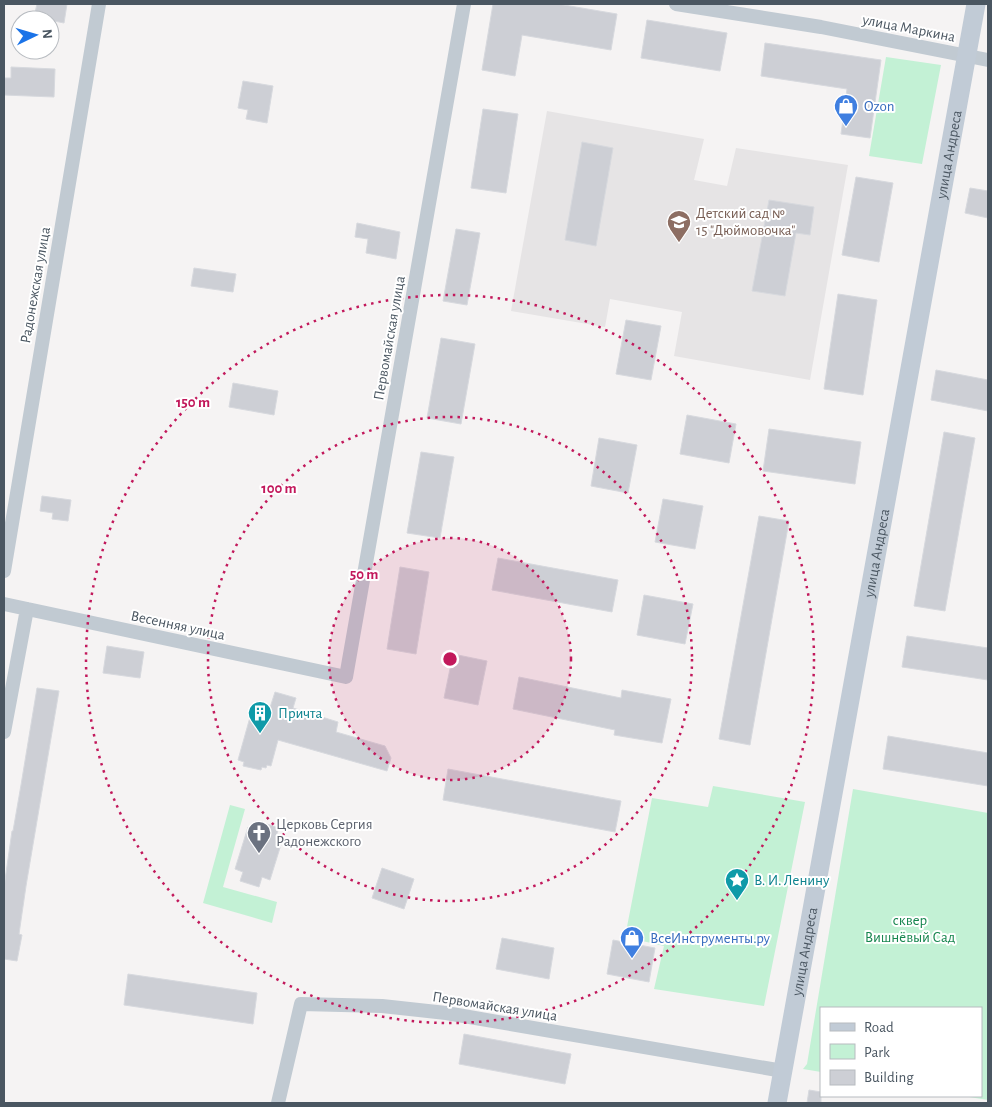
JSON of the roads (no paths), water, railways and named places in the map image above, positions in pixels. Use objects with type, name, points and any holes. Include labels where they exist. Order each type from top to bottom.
[{"type":"street","name":"Радонежская улица","points":[[4,571],[99,4]]},
{"type":"street","name":"Первомайская улица","points":[[346,677],[464,4]]},
{"type":"street","name":"улица Маркина","points":[[676,4],[822,28],[988,60]]},
{"type":"street","name":"улица Андреса","points":[[777,1103],[976,4]]},
{"type":"street","name":"Весенняя улица","points":[[4,604],[346,677]]},
{"type":"street","points":[[4,732],[26,609]]},
{"type":"street","name":"Первомайская улица","points":[[278,1103],[301,1004],[382,1006],[446,1013],[783,1071]]},
{"type":"place","name":"Ozon","points":[[846,127]]},
{"type":"place","name":"Детский сад № 15 \"Дюймовочка\"","points":[[679,243]]},
{"type":"place","name":"Причта","points":[[260,734]]},
{"type":"place","name":"Церковь Сергия Радонежского","points":[[259,854]]},
{"type":"place","name":"В. И. Ленину","points":[[737,901]]},
{"type":"place","name":"ВсеИнструменты.ру","points":[[632,959]]},
{"type":"park label","name":"сквер Вишнёвый Сад","points":[[910,928]]}]
